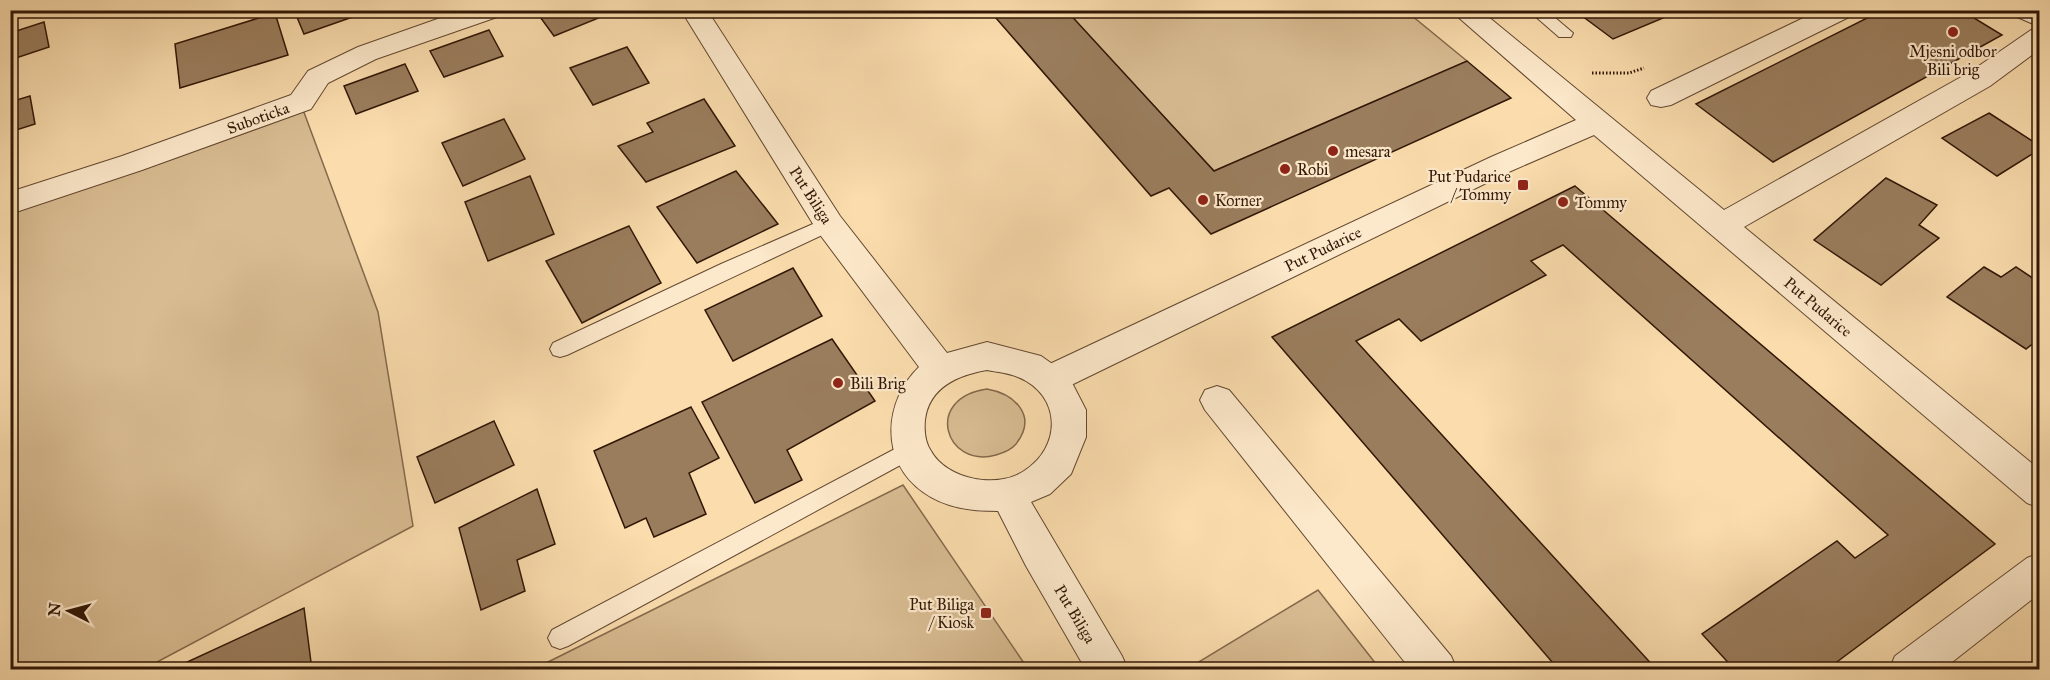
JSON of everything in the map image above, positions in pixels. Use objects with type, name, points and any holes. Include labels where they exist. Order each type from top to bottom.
[{"type":"street","name":"Suboticka","points":[[10,203],[132,164],[301,102],[318,77],[367,53],[491,10]]},
{"type":"street","name":"Put Biliga","points":[[694,10],[829,224],[941,370]]},
{"type":"street","name":"Put Pudarice","points":[[1463,10],[2040,492]]},
{"type":"street","points":[[1661,98],[1842,10]]},
{"type":"street","points":[[2024,10],[2040,19]]},
{"type":"street","points":[[1721,226],[1980,79],[2040,36]]},
{"type":"street","name":"Put Pudarice","points":[[1051,379],[1501,164],[1597,122]]},
{"type":"street","points":[[987,356],[1010,358],[1032,366],[1051,379],[1063,396],[1070,415],[1070,435],[1063,455],[1050,472],[1031,486],[1008,495],[983,497],[960,493],[938,483],[921,468],[910,450],[906,427],[910,405],[922,386],[941,370],[963,360],[987,356]]},
{"type":"street","points":[[1217,400],[1437,669]]},
{"type":"street","name":"Put Biliga","points":[[1008,495],[1039,554],[1108,669]]},
{"type":"street","points":[[1909,669],[2040,570]]},
{"type":"lane","points":[[1535,10],[1565,33]]},
{"type":"lane","points":[[560,349],[729,268],[829,224]]},
{"type":"lane","points":[[560,638],[910,450]]},
{"type":"path","points":[[1551,84],[1582,73],[1629,73],[1647,67]]},
{"type":"shaded area","points":[[1066,11],[1406,11],[1467,61],[1214,171]]},
{"type":"shaded area","points":[[302,107],[378,312],[413,526],[144,669],[11,669],[10,203]]},
{"type":"shaded area","points":[[987,389],[1014,401],[1024,416],[1025,424],[1022,434],[1012,448],[996,455],[978,457],[964,452],[954,443],[948,431],[948,418],[954,405],[967,395]]},
{"type":"shaded area","points":[[903,485],[1028,669],[534,669]]},
{"type":"shaded area","points":[[1318,590],[1380,669],[1194,670],[1192,666]]},
{"type":"building","points":[[294,10],[363,10],[364,13],[304,34]]},
{"type":"building","points":[[535,10],[603,10],[606,15],[554,36]]},
{"type":"building","points":[[989,10],[1066,10],[1214,171],[1467,61],[1511,98],[1211,234],[1169,188],[1151,196]]},
{"type":"building","points":[[1574,10],[1682,10],[1613,39]]},
{"type":"building","points":[[1883,10],[1961,10],[2002,35],[1773,162],[1696,104]]},
{"type":"building","points":[[275,13],[288,55],[180,88],[175,44]]},
{"type":"building","points":[[44,22],[49,47],[10,60],[10,33]]},
{"type":"building","points":[[489,30],[503,56],[444,77],[430,51]]},
{"type":"building","points":[[627,47],[649,83],[593,105],[570,68]]},
{"type":"building","points":[[405,64],[418,91],[356,114],[344,86]]},
{"type":"building","points":[[30,96],[35,124],[10,132],[10,102]]},
{"type":"building","points":[[704,99],[735,146],[646,182],[618,146],[653,132],[647,123]]},
{"type":"building","points":[[1989,113],[2040,146],[2040,149],[1997,176],[1942,138]]},
{"type":"building","points":[[504,119],[525,159],[463,186],[442,143]]},
{"type":"building","points":[[736,171],[778,224],[697,263],[657,207]]},
{"type":"building","points":[[530,176],[554,234],[488,261],[465,202]]},
{"type":"building","points":[[1886,178],[1937,205],[1919,225],[1939,238],[1881,285],[1814,240]]},
{"type":"building","points":[[1575,186],[1995,544],[1826,670],[1735,670],[1702,634],[1837,541],[1855,558],[1888,535],[1563,245],[1531,261],[1546,275],[1421,341],[1399,319],[1356,341],[1657,670],[1559,670],[1272,337]]},
{"type":"building","points":[[629,226],[661,283],[582,323],[546,261]]},
{"type":"building","points":[[1984,267],[2001,277],[2016,267],[2040,283],[2040,338],[2026,349],[1947,297]]},
{"type":"building","points":[[793,268],[822,316],[733,361],[705,310]]},
{"type":"building","points":[[832,339],[875,401],[787,450],[802,480],[755,503],[702,402]]},
{"type":"building","points":[[691,407],[719,458],[689,473],[706,514],[654,537],[646,518],[625,528],[594,451]]},
{"type":"building","points":[[494,421],[514,465],[435,503],[417,457]]},
{"type":"building","points":[[537,489],[555,544],[517,560],[525,591],[481,610],[459,528]]},
{"type":"building","points":[[304,608],[312,670],[170,670]]},
{"type":"place","name":"Mjesni odbor Bili brig","points":[[1953,32]]},
{"type":"place","name":"mesara","points":[[1333,151]]},
{"type":"place","name":"Robi","points":[[1285,169]]},
{"type":"place","name":"Put Pudarice / Tommy","points":[[1523,185]]},
{"type":"place","name":"Korner","points":[[1203,200]]},
{"type":"place","name":"Tommy","points":[[1563,202]]},
{"type":"place","name":"Bili Brig","points":[[838,383]]},
{"type":"place","name":"Put Biliga / Kiosk","points":[[986,613]]}]
